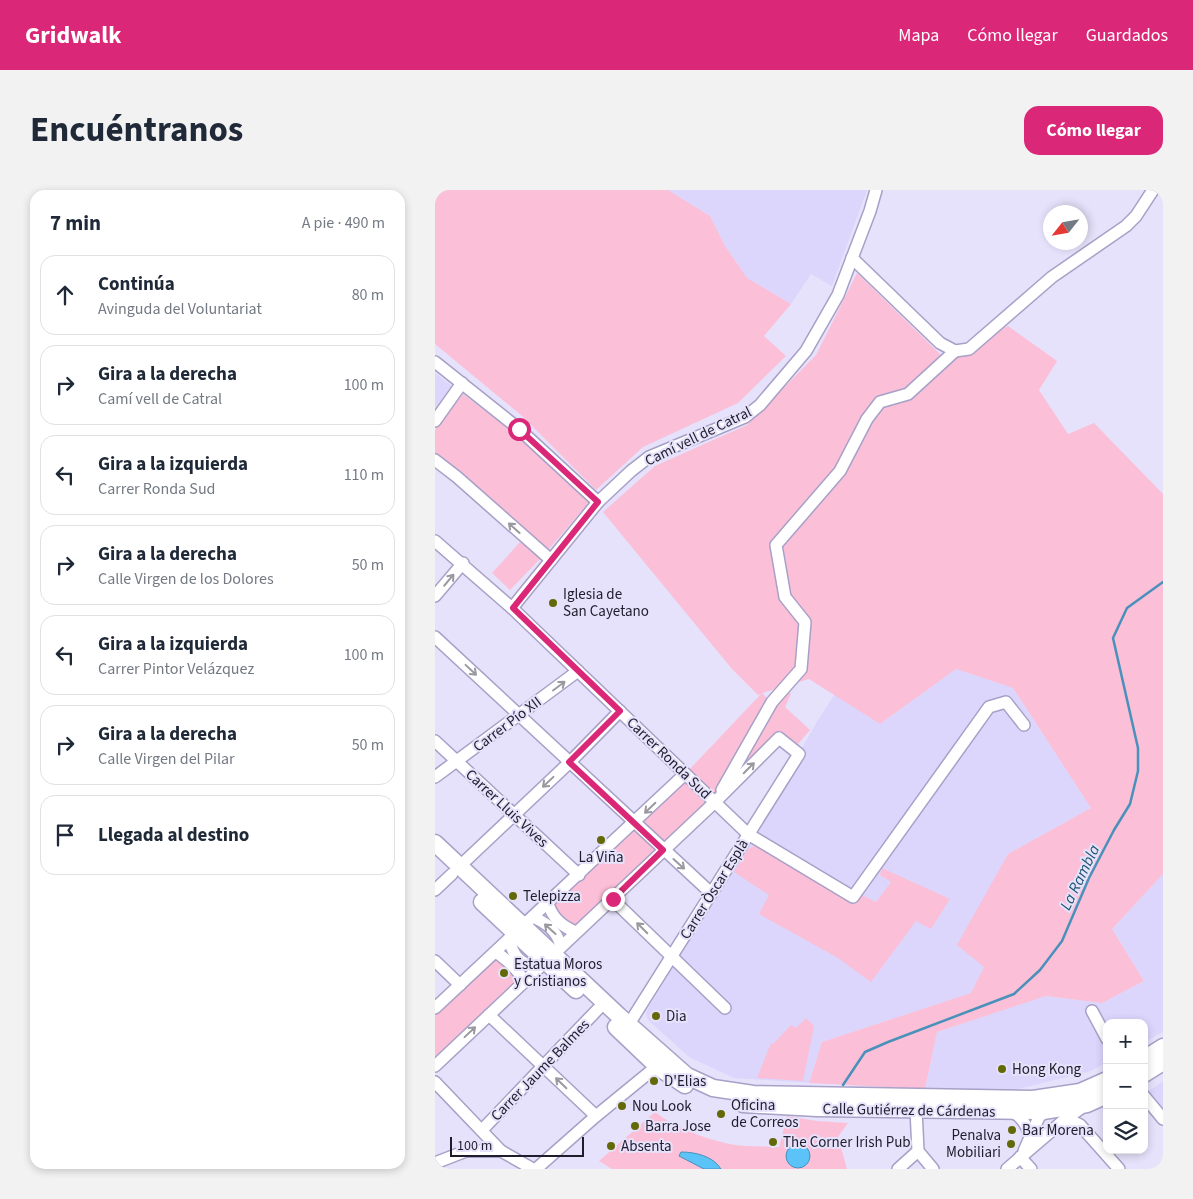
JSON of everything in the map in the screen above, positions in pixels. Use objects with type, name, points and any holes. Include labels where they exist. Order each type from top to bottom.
[{"type":"highway","points":[[435,843],[456,870],[549,957],[598,1009],[663,1062]]},
{"type":"highway","points":[[435,858],[456,870]]},
{"type":"highway","points":[[549,957],[629,1024],[663,1062]]},
{"type":"highway","points":[[1148,1056],[1163,1047]]},
{"type":"highway","name":"Calle Gutiérrez de Cárdenas","points":[[663,1062],[713,1088],[753,1094],[1038,1105]]},
{"type":"highway","name":"Calle Gutiérrez de Cárdenas","points":[[663,1062],[686,1086],[717,1099],[751,1105],[1013,1112],[1038,1105],[1103,1096]]},
{"type":"highway","points":[[1148,1071],[1163,1062]]},
{"type":"highway","name":"Calle Gutiérrez de Cárdenas","points":[[1084,1098],[1103,1083]]},
{"type":"street","name":"Camí vell de Catral","points":[[513,608],[598,502],[649,457],[745,417],[760,405],[806,350],[838,295],[870,211],[876,190]]},
{"type":"street","points":[[435,1066],[715,802],[771,702],[801,669],[805,622],[785,597],[776,545],[840,470],[867,419],[880,402],[908,394],[955,351],[969,349],[1053,278],[1126,226],[1136,216],[1153,190]]},
{"type":"street","points":[[852,258],[940,343],[955,351]]},
{"type":"street","points":[[435,362],[519,429],[598,502]]},
{"type":"street","points":[[435,421],[462,383]]},
{"type":"street","points":[[435,460],[551,560]]},
{"type":"street","name":"Carrer Ronda Sud","points":[[435,541],[513,608],[748,834],[853,897],[989,707],[1005,702],[1024,726]]},
{"type":"street","points":[[435,596],[463,564]]},
{"type":"street","points":[[435,637],[711,893]]},
{"type":"street","name":"Carrer Pío XII","points":[[435,777],[578,671]]},
{"type":"street","points":[[435,890],[620,711]]},
{"type":"street","name":"Carrer Òscar Esplà","points":[[629,1024],[799,754],[779,738],[715,802]]},
{"type":"street","name":"Carrer Lluis Vives","points":[[435,741],[579,875]]},
{"type":"street","points":[[435,1008],[685,774]]},
{"type":"street","points":[[613,899],[725,1008]]},
{"type":"street","points":[[548,904],[558,922],[576,932]]},
{"type":"street","points":[[520,929],[512,951],[517,959],[527,966],[549,957]]},
{"type":"street","points":[[496,952],[513,964],[524,981]]},
{"type":"street","points":[[435,961],[460,986]]},
{"type":"street","name":"Carrer Jaume Balmes","points":[[482,1130],[598,1009]]},
{"type":"street","points":[[1092,1011],[1103,1032]]},
{"type":"street","points":[[489,1014],[596,1116]]},
{"type":"street","points":[[435,1082],[501,1151],[534,1169],[663,1062]]},
{"type":"street","points":[[1007,1169],[1063,1120],[1084,1098]]},
{"type":"street","points":[[1148,1101],[1163,1119]]},
{"type":"street","points":[[1038,1105],[1049,1118],[1047,1134]]},
{"type":"street","points":[[1020,1157],[1030,1138],[1038,1105]]},
{"type":"street","points":[[916,1110],[918,1151],[933,1169]]},
{"type":"street","points":[[1013,1112],[1024,1122],[1029,1130],[1030,1138]]},
{"type":"street","points":[[1063,1120],[1072,1121],[1080,1125],[1119,1169]]},
{"type":"street","points":[[435,1163],[466,1152],[501,1151]]},
{"type":"street","points":[[898,1169],[918,1151]]},
{"type":"street","points":[[1020,1157],[1031,1169]]},
{"type":"shaded area","points":[[435,190],[668,190],[710,216],[725,246],[747,278],[791,304],[764,336],[786,356],[738,403],[643,447],[596,490],[521,415],[435,344]]},
{"type":"shaded area","points":[[668,190],[867,190],[832,286],[811,274],[791,304],[747,278],[725,246],[710,216]]},
{"type":"shaded area","points":[[857,273],[942,356],[1008,326],[1057,361],[1039,390],[1068,434],[1094,423],[1163,494],[1163,874],[1112,929],[1144,981],[1102,1003],[1046,996],[937,1032],[925,1089],[809,1083],[822,1042],[971,993],[984,967],[957,945],[1008,854],[1091,808],[1013,688],[956,669],[880,724],[809,679],[762,693],[768,699],[715,795],[689,770],[761,694],[758,695],[732,669],[603,512],[655,466],[747,425],[816,355]]},
{"type":"shaded area","points":[[435,373],[453,387],[435,411]]},
{"type":"shaded area","points":[[463,394],[500,422],[591,500],[549,549],[435,454],[435,430]]},
{"type":"shaded area","points":[[521,541],[540,559],[510,590],[492,573]]},
{"type":"shaded area","points":[[956,669],[1013,688],[1091,808],[1008,854],[984,967],[971,993],[822,1042],[809,1083],[734,1078],[689,1057],[648,1020],[646,1012],[835,694],[880,724]]},
{"type":"shaded area","points":[[788,691],[791,694],[785,707],[810,730],[798,744],[779,733],[730,783],[775,706]]},
{"type":"shaded area","points":[[686,782],[705,803],[574,927],[553,906]]},
{"type":"shaded area","points":[[760,843],[854,905],[862,895],[876,902],[891,882],[880,875],[882,868],[950,899],[931,929],[916,921],[871,982],[838,958],[759,914],[769,895],[734,872],[748,849]]},
{"type":"shaded area","points":[[1163,874],[1163,1032],[1148,1040],[1148,1019],[1103,1019],[1103,1064],[1091,1071],[1014,1090],[925,1089],[937,1032],[1046,996],[1102,1003],[1144,981],[1112,929]]},
{"type":"shaded area","points":[[497,955],[519,978],[435,1057],[435,1013]]},
{"type":"shaded area","points":[[806,1018],[814,1026],[803,1081],[757,1078],[771,1043],[773,1044],[791,1025],[796,1028]]},
{"type":"shaded area","points":[[1163,1081],[1163,1108],[1149,1091]]},
{"type":"shaded area","points":[[655,1112],[681,1128],[709,1139],[748,1146],[779,1147],[787,1116],[817,1121],[848,1123],[838,1137],[847,1169],[612,1169],[599,1161]]},
{"type":"water","points":[[798,1144],[803,1145],[809,1151],[809,1161],[803,1167],[798,1168],[793,1167],[787,1161],[786,1156],[787,1151],[793,1145]]},
{"type":"water","points":[[681,1152],[709,1158],[721,1169],[704,1169],[679,1156]]},
{"type":"waterway","name":"La Rambla","points":[[843,1085],[865,1052],[1014,994],[1040,970],[1062,941],[1089,878],[1130,804],[1138,771],[1138,748],[1113,638],[1127,608],[1163,582]]},
{"type":"place","name":"Iglesia de San Cayetano","points":[[553,603]]},
{"type":"place","name":"La Viña","points":[[601,840]]},
{"type":"place","name":"Telepizza","points":[[513,896]]},
{"type":"place","name":"Estatua Moros y Cristianos","points":[[504,973]]},
{"type":"place","name":"Dia","points":[[656,1016]]},
{"type":"place","name":"Hong Kong","points":[[1002,1069]]},
{"type":"place","name":"D'Elias","points":[[654,1081]]},
{"type":"place","name":"Nou Look","points":[[622,1106]]},
{"type":"place","name":"Oficina de Correos","points":[[721,1114]]},
{"type":"place","name":"Barra Jose","points":[[635,1126]]},
{"type":"place","name":"Bar Morena","points":[[1012,1130]]},
{"type":"place","name":"The Corner Irish Pub","points":[[773,1142]]},
{"type":"place","name":"Penalva Mobiliari","points":[[1011,1144]]},
{"type":"place","name":"Absenta","points":[[611,1146]]},
{"type":"route","points":[[519,429],[598,502],[513,608],[620,711],[569,762],[663,850],[613,899]]}]
